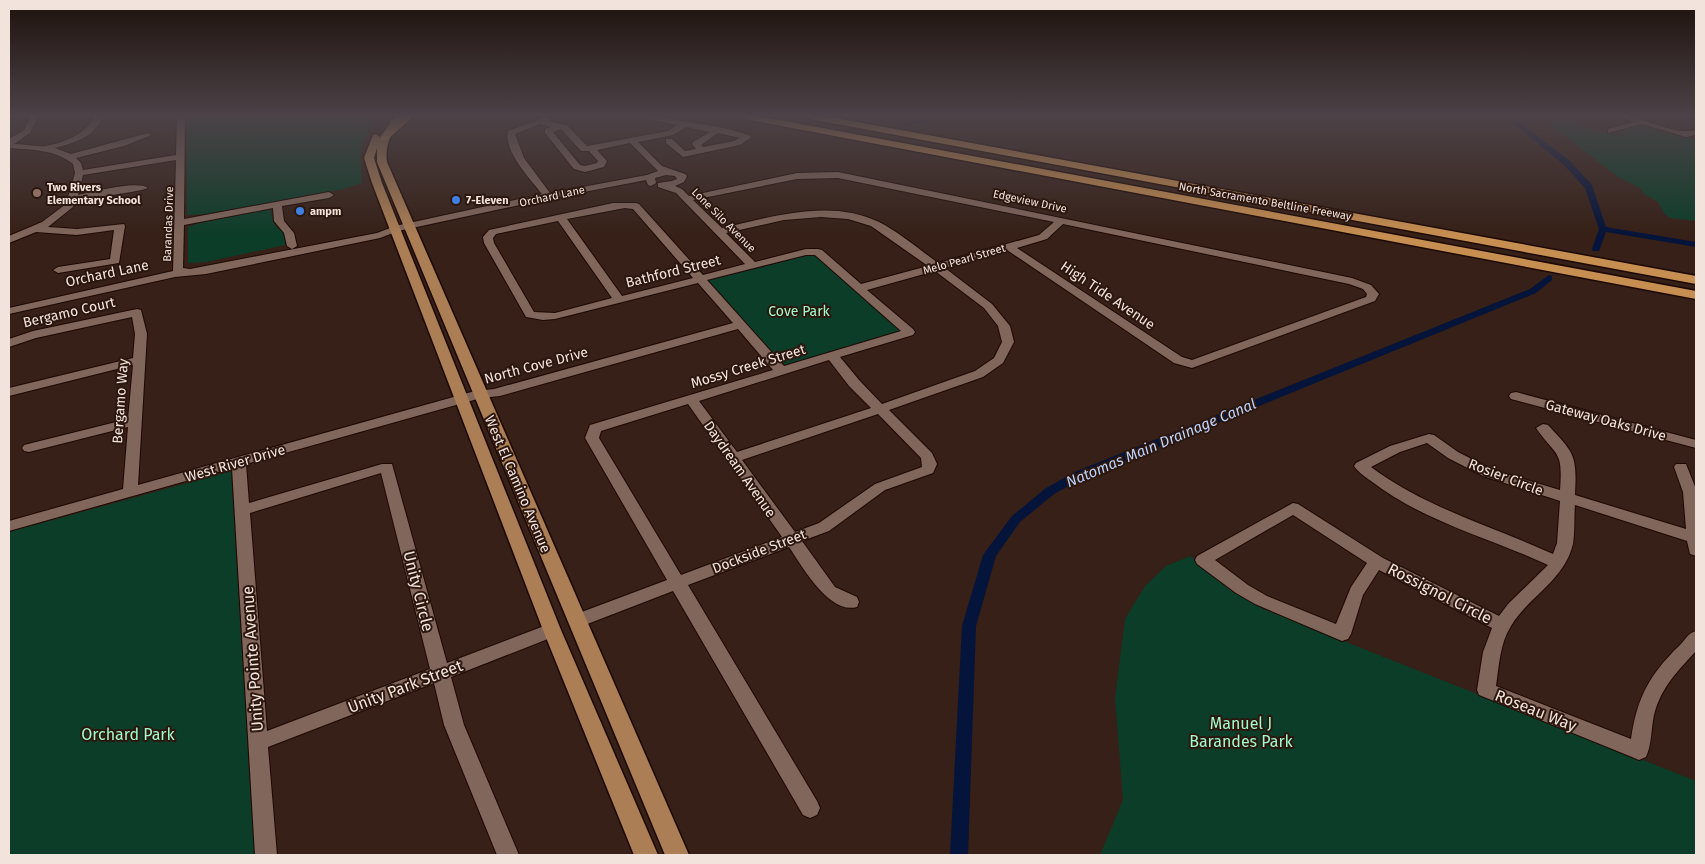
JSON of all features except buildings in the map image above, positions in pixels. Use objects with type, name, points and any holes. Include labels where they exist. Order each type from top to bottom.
[{"type":"highway","name":"North Sacramento Beltline Freeway","points":[[954,155],[1696,297]]},
{"type":"highway","name":"North Sacramento Beltline Freeway","points":[[1023,155],[1696,280]]},
{"type":"main road","name":"West El Camino Avenue","points":[[371,155],[371,167],[460,400],[552,630],[646,855]]},
{"type":"main road","name":"West El Camino Avenue","points":[[381,155],[676,855]]},
{"type":"street","points":[[9,240],[35,229],[65,211],[74,198],[79,173],[76,163],[63,155]]},
{"type":"street","points":[[70,158],[80,155]]},
{"type":"street","points":[[520,155],[548,196]]},
{"type":"street","points":[[566,155],[577,168],[585,169],[601,165],[603,161],[598,155]]},
{"type":"street","points":[[639,155],[652,170],[651,179]]},
{"type":"street","points":[[644,155],[666,172],[682,176],[678,187]]},
{"type":"street","points":[[79,173],[180,156]]},
{"type":"street","name":"Barandas Drive","points":[[178,274],[180,156]]},
{"type":"street","points":[[651,179],[666,172]]},
{"type":"street","name":"Edgeview Drive","points":[[686,199],[797,176],[827,174],[866,180],[1352,281],[1367,287],[1373,294],[1371,299],[1192,364]]},
{"type":"street","name":"Orchard Lane","points":[[9,307],[178,274],[222,268],[380,235],[395,229],[548,196],[651,179]]},
{"type":"street","name":"Lone Silo Avenue","points":[[651,179],[663,185],[678,187],[686,199],[753,266]]},
{"type":"street","points":[[74,198],[132,188],[143,188]]},
{"type":"street","points":[[180,223],[329,195]]},
{"type":"street","points":[[276,204],[279,220],[289,233],[292,246]]},
{"type":"street","points":[[534,317],[530,315],[489,243],[488,237],[493,232],[613,206],[632,205],[636,206],[781,371]]},
{"type":"street","points":[[719,232],[784,217],[820,214],[849,216],[875,224],[937,267],[988,306],[1004,326],[1008,342],[1000,360],[979,374],[734,458]]},
{"type":"street","points":[[561,218],[619,300]]},
{"type":"street","name":"Melo Pearl Street","points":[[861,288],[1044,237],[1061,221]]},
{"type":"street","points":[[35,229],[70,232],[120,226],[115,261],[58,270]]},
{"type":"street","name":"Orchard Lane","points":[[178,274],[206,265],[292,246],[379,228],[395,229]]},
{"type":"street","name":"High Tide Avenue","points":[[1009,247],[1178,360],[1192,364]]},
{"type":"street","name":"Bathford Street","points":[[534,317],[555,316],[806,252],[818,252],[861,288]]},
{"type":"street","name":"Mossy Creek Street","points":[[678,582],[592,438],[595,428],[909,332],[861,288]]},
{"type":"street","name":"Orchard Lane","points":[[9,311],[42,302]]},
{"type":"street","name":"Bergamo Court","points":[[9,342],[137,312]]},
{"type":"street","name":"Bergamo Way","points":[[130,492],[141,334],[137,312]]},
{"type":"street","name":"North Cove Drive","points":[[460,400],[508,383],[737,322]]},
{"type":"street","points":[[832,356],[854,383],[880,409]]},
{"type":"street","points":[[9,392],[139,360]]},
{"type":"street","name":"Gateway Oaks Drive","points":[[1516,396],[1696,444]]},
{"type":"street","name":"Daydream Avenue","points":[[691,399],[790,540],[830,591],[850,602]]},
{"type":"street","name":"West River Drive","points":[[9,526],[460,400]]},
{"type":"street","name":"Dockside Street","points":[[577,621],[824,527],[880,487],[928,470],[930,464],[927,456],[880,409]]},
{"type":"street","points":[[29,448],[135,421]]},
{"type":"street","name":"Roseau Way","points":[[1543,428],[1567,456],[1569,466],[1565,543],[1558,563],[1550,574],[1514,609],[1502,625],[1492,652],[1486,690],[1640,751],[1642,723],[1655,685],[1669,666],[1691,646],[1696,638]]},
{"type":"street","name":"Rosier Circle","points":[[1558,563],[1441,514],[1372,476],[1361,466],[1395,449],[1429,438],[1453,455],[1488,473],[1696,542]]},
{"type":"street","name":"Unity Pointe Avenue","points":[[239,462],[266,855]]},
{"type":"street","name":"Unity Circle","points":[[242,510],[387,467],[454,725],[508,855]]},
{"type":"street","points":[[1681,467],[1690,492],[1696,542]]},
{"type":"street","name":"Rossignol Circle","points":[[1377,562],[1361,582],[1353,596],[1342,634],[1261,600],[1242,589],[1203,560],[1292,508],[1377,562],[1502,625]]},
{"type":"street","points":[[678,582],[810,808]]},
{"type":"street","name":"Unity Park Street","points":[[257,743],[552,630]]},
{"type":"green space","points":[[187,155],[360,155],[362,183],[344,189],[205,214],[187,215]]},
{"type":"green space","points":[[1590,155],[1696,155],[1696,221],[1670,218],[1664,213],[1658,202],[1644,194],[1640,188],[1618,177]]},
{"type":"green space","points":[[266,209],[271,210],[274,224],[285,233],[285,245],[206,262],[188,263],[188,227],[208,220]]},
{"type":"green space","name":"Cove Park","points":[[818,252],[909,332],[781,371],[701,279]]},
{"type":"green space","name":"Orchard Park","points":[[231,471],[254,855],[9,855],[9,532]]},
{"type":"green space","name":"Manuel J Barandes Park","points":[[1190,556],[1222,582],[1263,609],[1696,781],[1696,855],[1100,855],[1123,800],[1115,698],[1125,619],[1145,586],[1166,566]]},
{"type":"waterway","points":[[1557,155],[1589,187],[1603,229]]},
{"type":"waterway","name":"Natomas Main Drainage Canal","points":[[1596,249],[1603,229]]},
{"type":"waterway","points":[[1603,229],[1696,245]]},
{"type":"waterway","name":"Natomas Main Drainage Canal","points":[[959,855],[969,626],[990,555],[1016,519],[1050,491],[1081,474],[1533,291],[1549,278]]},
{"type":"place","name":"Two Rivers Elementary School","points":[[37,193]]},
{"type":"place","name":"7-Eleven","points":[[456,200]]},
{"type":"place","name":"ampm","points":[[300,211]]}]
